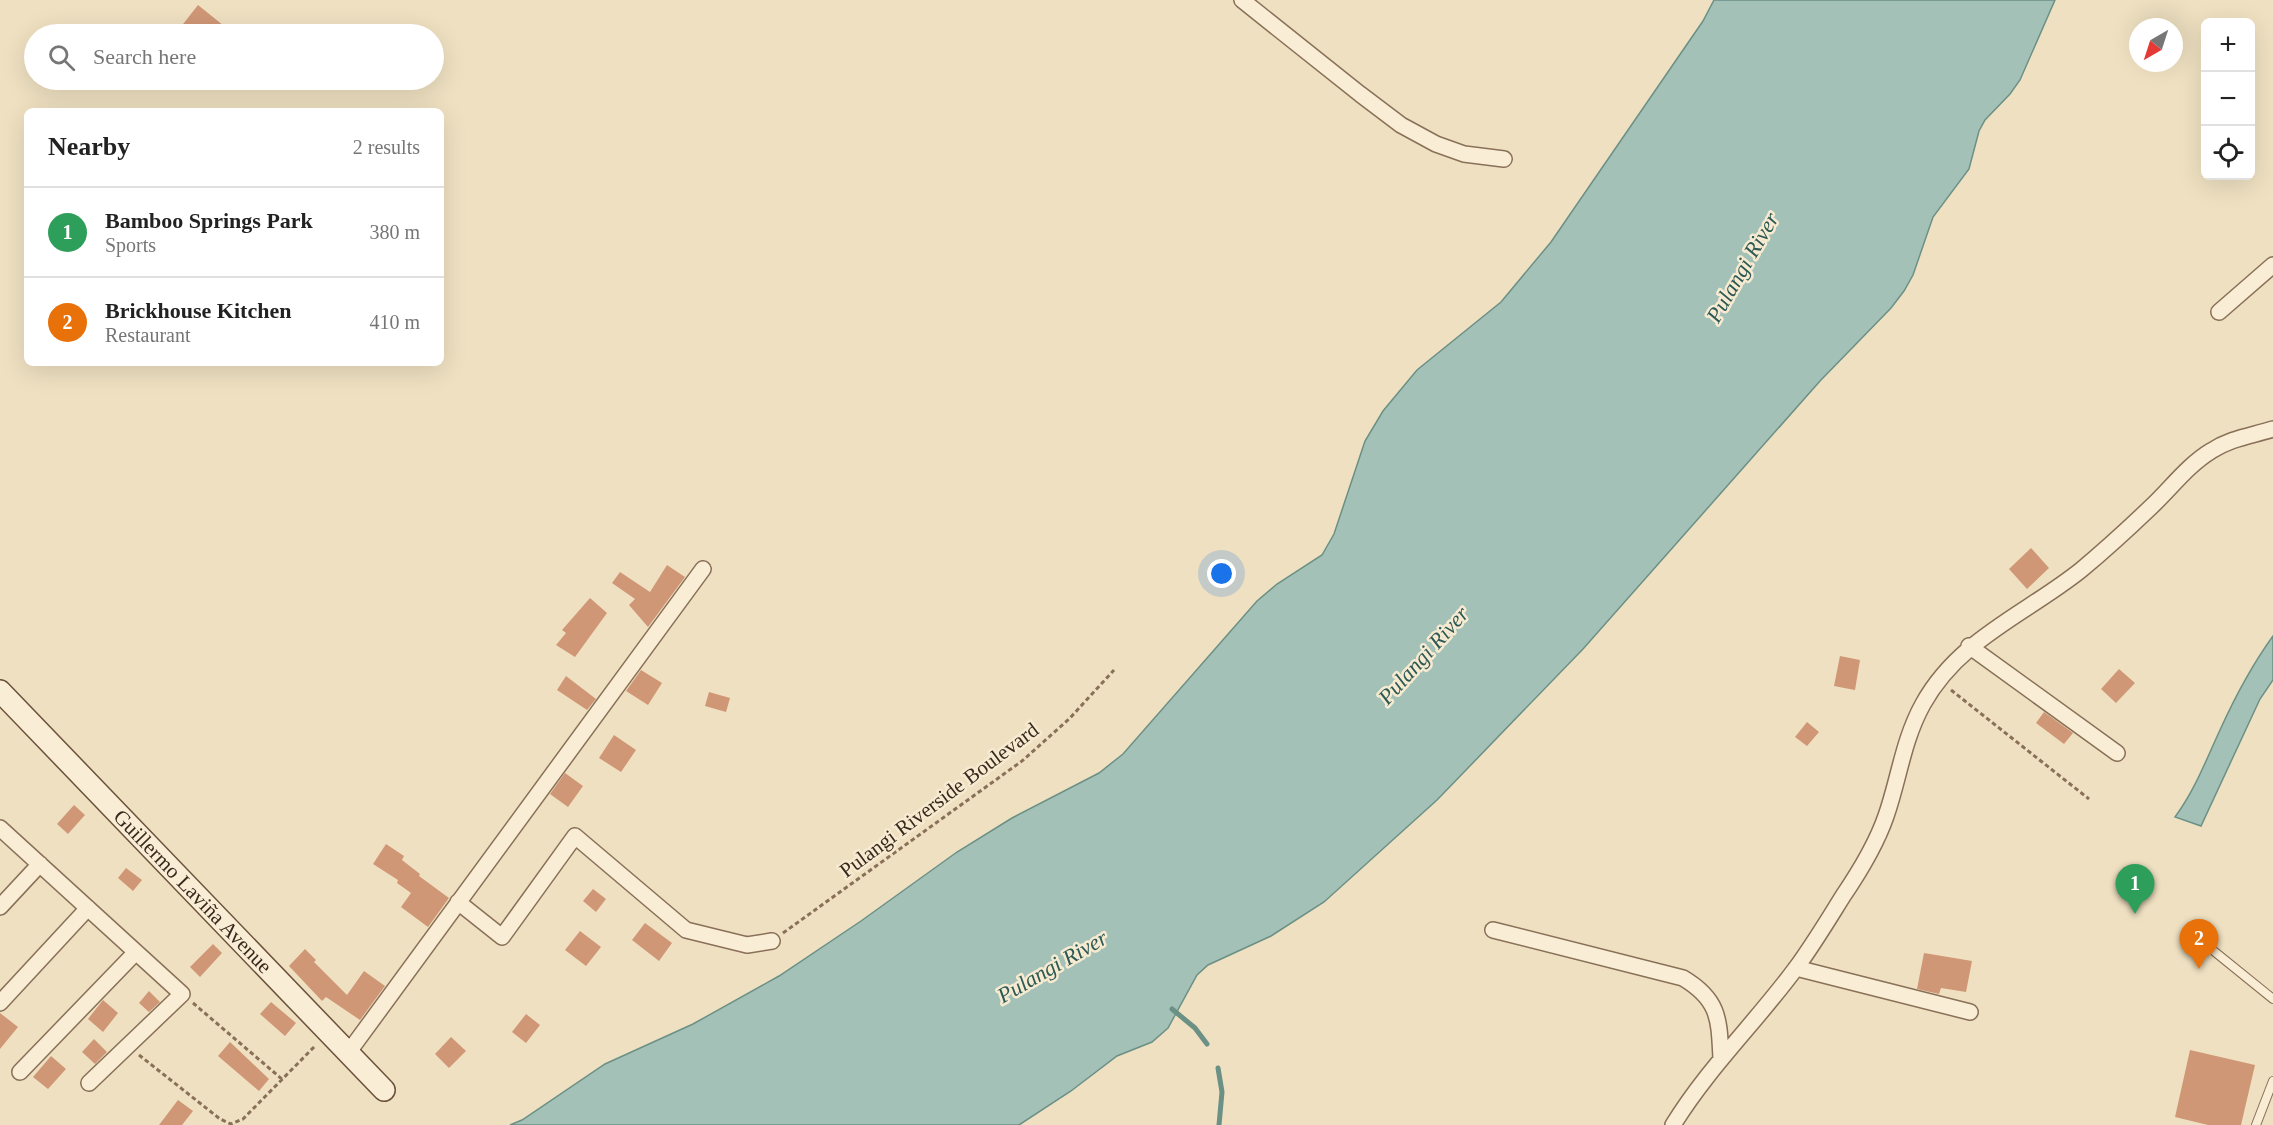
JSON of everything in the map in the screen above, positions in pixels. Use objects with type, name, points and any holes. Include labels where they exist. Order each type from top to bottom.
[{"type":"street","points":[[1242,0],[1401,124],[1436,144],[1464,154],[1504,159]]},
{"type":"street","points":[[2218,312],[2273,265]]},
{"type":"street","points":[[1673,1125],[1721,1059],[1796,968],[1872,849],[1886,816],[1908,735],[1938,680],[1969,646],[2080,570],[2210,451],[2240,436],[2273,429]]},
{"type":"street","points":[[348,1053],[703,569]]},
{"type":"street","points":[[1969,646],[2116,753]]},
{"type":"street","name":"Guillermo Laviña Avenue","points":[[0,691],[384,1090]]},
{"type":"street","points":[[0,828],[182,994],[89,1083]]},
{"type":"street","points":[[458,902],[502,937],[575,836],[686,930],[747,945],[772,941]]},
{"type":"street","points":[[0,907],[40,864]]},
{"type":"street","points":[[0,1004],[88,908]]},
{"type":"street","points":[[1493,930],[1683,978],[1697,987],[1709,1000],[1719,1019],[1721,1059]]},
{"type":"street","points":[[20,1072],[136,952]]},
{"type":"street","points":[[1796,968],[1970,1012]]},
{"type":"lane","points":[[2215,952],[2273,999]]},
{"type":"lane","points":[[2256,1125],[2273,1081]]},
{"type":"path","name":"Pulangi Riverside Boulevard","points":[[772,941],[1022,761],[1070,718],[1114,670]]},
{"type":"path","points":[[1938,680],[2089,799]]},
{"type":"path","points":[[182,994],[283,1080]]},
{"type":"path","points":[[128,1047],[220,1119],[231,1124],[243,1119],[328,1033]]},
{"type":"water","name":"Pulangi River","points":[[1714,0],[2055,0],[2020,80],[1985,120],[1979,131],[1969,169],[1933,217],[1913,275],[1891,308],[1820,381],[1583,649],[1437,800],[1324,902],[1271,936],[1208,965],[1197,975],[1168,1028],[1152,1042],[1117,1056],[1071,1091],[1019,1125],[510,1125],[522,1120],[605,1064],[693,1024],[779,976],[957,852],[1012,818],[1099,773],[1123,754],[1257,601],[1277,584],[1322,555],[1334,534],[1365,441],[1383,411],[1417,370],[1501,302],[1551,242],[1703,21]]},
{"type":"water","points":[[2273,636],[2273,680],[2260,699],[2201,826],[2175,817],[2194,786],[2244,682]]},
{"type":"building","points":[[198,5],[222,24],[183,24]]},
{"type":"building","points":[[2031,548],[2049,568],[2027,589],[2009,569]]},
{"type":"building","points":[[667,565],[685,577],[648,627],[629,605],[635,599],[612,583],[620,572],[650,592]]},
{"type":"building","points":[[590,598],[607,613],[575,657],[556,645],[566,633],[562,630]]},
{"type":"building","points":[[1840,656],[1860,660],[1855,690],[1834,686]]},
{"type":"building","points":[[2119,669],[2135,683],[2116,703],[2101,689]]},
{"type":"building","points":[[641,670],[662,683],[648,705],[626,691]]},
{"type":"building","points":[[566,676],[596,699],[587,710],[557,690]]},
{"type":"building","points":[[709,692],[730,698],[726,712],[705,706]]},
{"type":"building","points":[[2044,712],[2073,733],[2064,744],[2036,723]]},
{"type":"building","points":[[1807,722],[1819,732],[1807,746],[1795,737]]},
{"type":"building","points":[[614,735],[636,750],[621,772],[599,758]]},
{"type":"building","points":[[565,773],[583,786],[568,807],[550,794]]},
{"type":"building","points":[[74,805],[85,815],[68,834],[57,824]]},
{"type":"building","points":[[386,844],[404,856],[402,860],[420,874],[419,876],[449,898],[428,927],[401,907],[411,893],[397,883],[398,880],[373,864]]},
{"type":"building","points":[[126,868],[142,880],[133,891],[118,878]]},
{"type":"building","points":[[593,889],[606,899],[596,912],[583,901]]},
{"type":"building","points":[[645,923],[672,943],[659,961],[632,940]]},
{"type":"building","points":[[580,931],[601,947],[586,966],[565,950]]},
{"type":"building","points":[[213,944],[222,953],[200,977],[190,967]]},
{"type":"building","points":[[305,949],[316,960],[314,962],[347,995],[364,971],[385,986],[360,1020],[326,997],[322,1001],[289,966]]},
{"type":"building","points":[[1924,953],[1972,961],[1966,992],[1941,988],[1939,994],[1917,989]]},
{"type":"building","points":[[149,991],[160,1002],[149,1012],[139,1003]]},
{"type":"building","points":[[103,1000],[118,1013],[103,1032],[88,1019]]},
{"type":"building","points":[[271,1002],[296,1023],[285,1036],[260,1014]]},
{"type":"building","points":[[0,1013],[18,1027],[0,1049]]},
{"type":"building","points":[[526,1014],[540,1025],[526,1043],[512,1032]]},
{"type":"building","points":[[451,1037],[466,1051],[449,1068],[435,1054]]},
{"type":"building","points":[[94,1039],[107,1052],[95,1064],[82,1052]]},
{"type":"building","points":[[230,1042],[269,1079],[259,1091],[218,1056]]},
{"type":"building","points":[[2190,1050],[2255,1065],[2241,1125],[2208,1125],[2175,1117]]},
{"type":"building","points":[[51,1056],[66,1069],[48,1089],[33,1077]]},
{"type":"building","points":[[178,1100],[193,1111],[182,1125],[159,1125]]},
{"type":"waterway","points":[[1172,1009],[1195,1028],[1207,1044]]},
{"type":"waterway","points":[[1218,1068],[1222,1092],[1219,1125]]},
{"type":"place","name":"Bamboo Springs Park","points":[[2135,914]]},
{"type":"place","name":"Brickhouse Kitchen","points":[[2199,969]]}]
